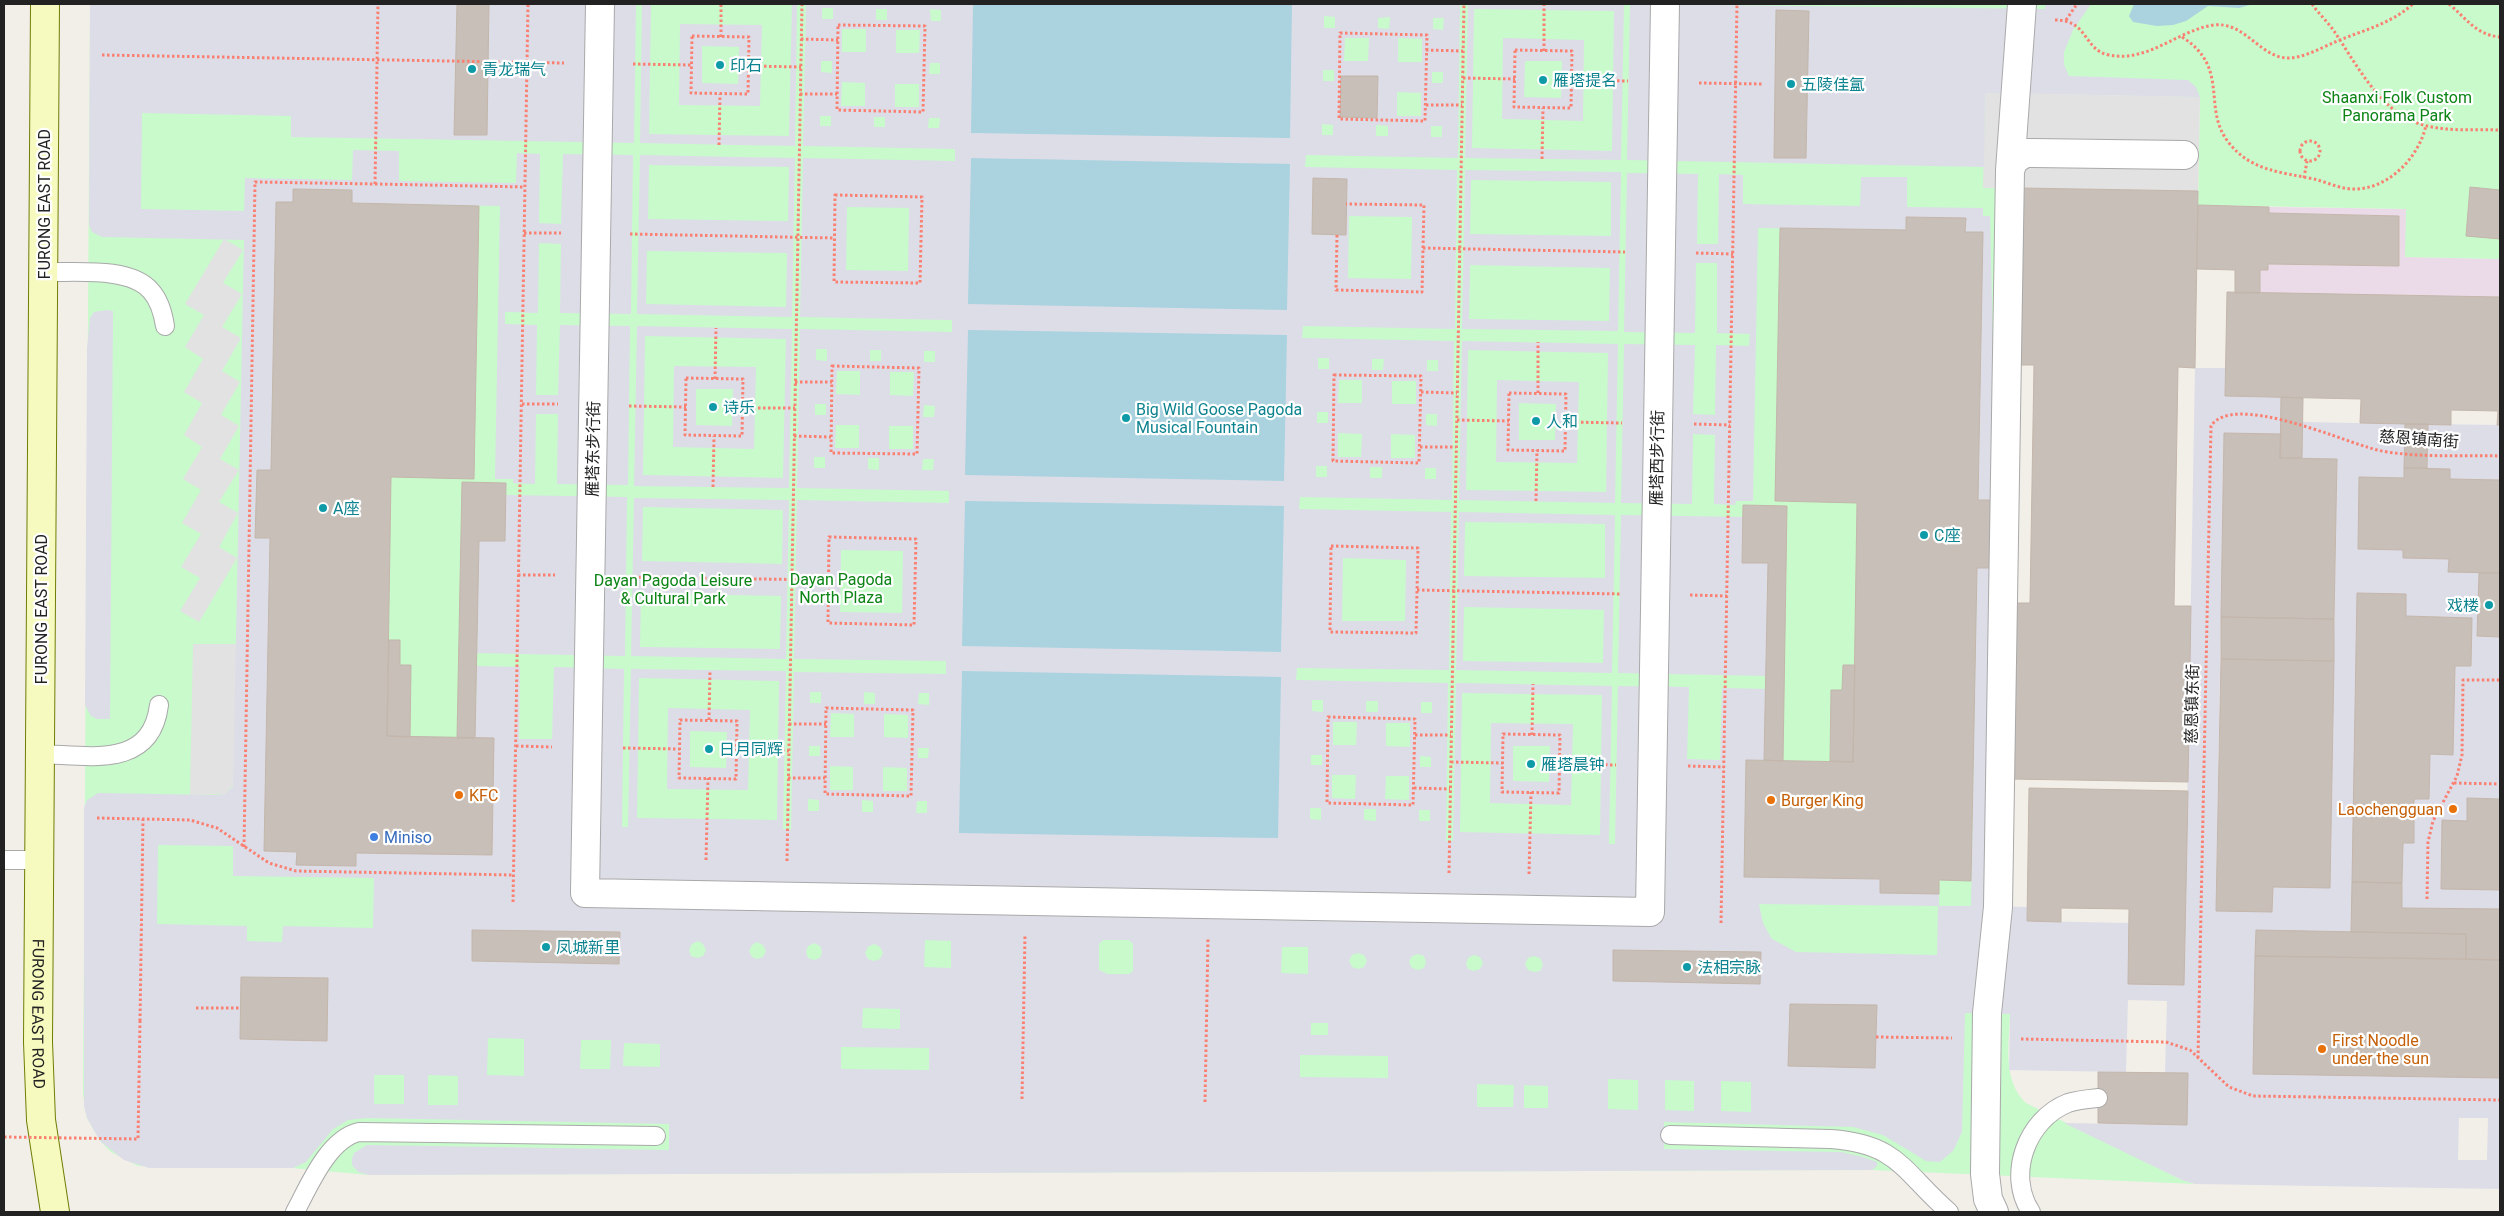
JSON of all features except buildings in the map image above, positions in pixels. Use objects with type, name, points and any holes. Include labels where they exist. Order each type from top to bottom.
[{"type":"main road","name":"FURONG EAST ROAD","points":[[45,4],[38,1042],[41,1120],[55,1212]]},
{"type":"street","name":"雁塔东步行街","points":[[600,4],[585,894],[706,896]]},
{"type":"street","name":"雁塔西步行街","points":[[1529,910],[1650,912],[1665,4]]},
{"type":"street","points":[[1994,1212],[1988,1199],[1984,1174],[1987,1039],[1998,907],[2010,170],[2021,16]]},
{"type":"street","points":[[2010,170],[2014,160],[2025,153],[2184,155]]},
{"type":"street","points":[[706,896],[1529,910]]},
{"type":"lane","points":[[43,272],[114,274],[134,278],[151,290],[161,306],[165,326]]},
{"type":"lane","points":[[40,754],[107,756],[126,752],[139,745],[149,734],[154,725],[159,706]]},
{"type":"lane","points":[[4,860],[40,860]]},
{"type":"lane","points":[[2031,1212],[2025,1203],[2020,1173],[2026,1144],[2043,1119],[2068,1103],[2098,1098]]},
{"type":"lane","points":[[295,1212],[320,1166],[348,1134],[359,1132],[656,1136]]},
{"type":"lane","points":[[1670,1135],[1831,1139],[1871,1145],[1894,1158],[1949,1212]]},
{"type":"path","points":[[375,184],[378,4]]},
{"type":"path","points":[[513,902],[528,4]]},
{"type":"path","points":[[721,4],[721,37]]},
{"type":"path","points":[[786,897],[802,4]]},
{"type":"path","points":[[1448,908],[1464,4]]},
{"type":"path","points":[[1544,4],[1544,51]]},
{"type":"path","points":[[1721,923],[1737,4]]},
{"type":"path","points":[[2066,20],[2077,4]]},
{"type":"path","points":[[2312,4],[2340,40],[2351,60],[2396,111],[2410,120],[2426,125],[2500,130]]},
{"type":"path","points":[[2021,16],[2049,20],[2066,20],[2080,28],[2096,49],[2111,56],[2144,52],[2215,25],[2234,27],[2267,52],[2279,57],[2289,58],[2309,54],[2340,40],[2372,30],[2390,21],[2412,4]]},
{"type":"path","points":[[2449,4],[2471,26],[2482,33],[2500,37]]},
{"type":"path","points":[[838,24],[924,26],[923,112],[837,110],[837,94],[838,24]]},
{"type":"path","points":[[1340,33],[1427,35],[1426,105],[1425,121],[1339,119],[1340,33]]},
{"type":"path","points":[[692,36],[721,37],[749,37],[748,94],[691,93],[692,36]]},
{"type":"path","points":[[2182,37],[2197,46],[2207,60],[2213,81],[2219,121],[2227,141],[2234,150],[2252,164],[2266,170],[2351,188],[2373,185],[2394,174],[2409,162],[2420,146],[2426,125]]},
{"type":"path","points":[[801,39],[838,40]]},
{"type":"path","points":[[1426,50],[1463,51]]},
{"type":"path","points":[[1515,50],[1572,52],[1571,108],[1514,108],[1515,79],[1515,50]]},
{"type":"path","points":[[102,55],[692,65]]},
{"type":"path","points":[[749,66],[801,67]]},
{"type":"path","points":[[1463,78],[1515,79]]},
{"type":"path","points":[[719,145],[720,94]]},
{"type":"path","points":[[800,94],[837,94]]},
{"type":"path","points":[[1426,105],[1462,105]]},
{"type":"path","points":[[1542,159],[1543,108]]},
{"type":"path","points":[[2304,178],[2307,161],[2300,151],[2303,143],[2311,140],[2318,143],[2321,151],[2318,158],[2307,161]]},
{"type":"path","points":[[244,846],[256,182],[525,187]]},
{"type":"path","points":[[835,195],[922,196],[920,283],[834,282],[834,238],[835,195]]},
{"type":"path","points":[[1337,235],[1336,290],[1422,292],[1424,205],[1346,204]]},
{"type":"path","points":[[524,232],[834,238]]},
{"type":"path","points":[[1423,248],[1733,254]]},
{"type":"path","points":[[715,379],[716,328]]},
{"type":"path","points":[[1538,342],[1538,393]]},
{"type":"path","points":[[832,366],[918,368],[917,454],[831,453],[831,437],[832,366]]},
{"type":"path","points":[[1334,375],[1421,376],[1420,447],[1419,463],[1333,462],[1334,375]]},
{"type":"path","points":[[686,378],[743,379],[743,408],[742,436],[685,435],[686,378]]},
{"type":"path","points":[[795,382],[832,382]]},
{"type":"path","points":[[1420,392],[1457,393]]},
{"type":"path","points":[[1509,393],[1566,394],[1565,451],[1508,450],[1509,421],[1509,393]]},
{"type":"path","points":[[743,408],[795,408]]},
{"type":"path","name":"慈恩镇东街","points":[[2198,1058],[2209,432],[2215,420],[2224,415],[2253,415],[2281,420]]},
{"type":"path","points":[[1457,420],[1509,421]]},
{"type":"path","name":"慈恩镇南街","points":[[2281,420],[2369,448],[2405,454],[2500,456]]},
{"type":"path","points":[[713,487],[714,436]]},
{"type":"path","points":[[794,436],[831,437]]},
{"type":"path","points":[[1420,447],[1456,448]]},
{"type":"path","points":[[1536,501],[1537,450]]},
{"type":"path","points":[[829,537],[916,539],[914,625],[828,623],[828,580],[829,537]]},
{"type":"path","points":[[1331,546],[1418,548],[1417,590],[1416,633],[1330,632],[1331,546]]},
{"type":"path","points":[[518,575],[828,580]]},
{"type":"path","points":[[1417,590],[1727,596]]},
{"type":"path","points":[[709,720],[710,670]]},
{"type":"path","points":[[2426,899],[2428,842],[2433,821],[2456,776],[2462,755],[2463,680],[2500,680]]},
{"type":"path","points":[[1532,684],[1532,735]]},
{"type":"path","points":[[826,708],[913,710],[911,796],[825,794],[825,778],[826,708]]},
{"type":"path","points":[[1328,717],[1415,719],[1414,788],[1413,804],[1327,803],[1328,717]]},
{"type":"path","points":[[680,720],[737,721],[737,750],[736,779],[679,778],[680,720]]},
{"type":"path","points":[[789,724],[826,724]]},
{"type":"path","points":[[1503,734],[1560,735],[1559,793],[1502,792],[1503,763],[1503,734]]},
{"type":"path","points":[[1414,735],[1451,735]]},
{"type":"path","points":[[737,750],[789,751]]},
{"type":"path","points":[[1451,762],[1503,763]]},
{"type":"path","points":[[706,896],[708,778]]},
{"type":"path","points":[[788,778],[825,778]]},
{"type":"path","points":[[2454,783],[2500,784]]},
{"type":"path","points":[[1414,788],[1450,789]]},
{"type":"path","points":[[1529,910],[1531,792]]},
{"type":"path","points":[[97,818],[190,820],[217,828],[269,863],[296,871],[513,875]]},
{"type":"path","points":[[4,1137],[138,1139],[143,819]]},
{"type":"path","points":[[1022,1099],[1026,901]]},
{"type":"path","points":[[1205,1102],[1209,904]]},
{"type":"path","points":[[196,1008],[240,1008]]},
{"type":"path","points":[[1876,1037],[2166,1042],[2190,1050],[2229,1087],[2253,1096],[2500,1100]]},
{"type":"shaded area","points":[[90,4],[457,4],[454,134],[487,135],[489,4],[636,4],[634,143],[291,137],[291,116],[142,113],[141,209],[244,211],[245,178],[352,180],[353,150],[399,151],[399,181],[516,183],[517,153],[540,154],[539,223],[561,224],[563,154],[633,155],[631,314],[560,313],[561,244],[539,243],[538,313],[505,312],[505,324],[537,325],[536,395],[558,395],[560,325],[630,326],[628,485],[557,484],[558,414],[536,414],[535,484],[513,483],[513,479],[495,479],[500,206],[352,203],[352,190],[294,189],[293,202],[276,202],[271,470],[257,471],[255,538],[270,538],[264,851],[297,852],[297,865],[356,853],[475,738],[477,666],[520,667],[519,739],[552,739],[554,667],[624,669],[622,827],[628,827],[631,669],[786,671],[783,829],[791,830],[794,672],[946,674],[946,661],[794,659],[797,500],[949,503],[949,491],[797,488],[800,329],[952,332],[952,320],[800,317],[803,158],[955,161],[955,149],[803,146],[806,4],[1460,4],[1458,158],[1306,155],[1305,167],[1457,170],[1455,329],[1303,326],[1302,338],[1454,341],[1452,500],[1300,497],[1299,509],[1451,512],[1449,670],[1297,668],[1296,680],[1448,683],[1446,841],[1453,841],[1456,683],[1612,686],[1609,844],[1615,844],[1618,686],[1689,687],[1687,759],[1720,760],[1722,688],[1766,689],[1764,760],[1746,760],[1744,877],[1880,879],[1880,893],[1939,894],[1939,906],[1971,906],[1977,568],[1991,568],[1978,500],[1983,232],[1965,232],[1966,218],[1906,230],[1758,228],[1753,501],[1736,501],[1735,505],[1714,504],[1715,435],[1693,434],[1692,504],[1621,503],[1624,344],[1695,345],[1693,414],[1715,415],[1716,345],[1749,346],[1750,334],[1717,333],[1717,263],[1696,263],[1695,333],[1624,332],[1627,173],[1698,174],[1697,244],[1718,244],[1719,174],[1743,175],[1743,204],[1860,206],[1861,177],[1907,177],[1907,207],[1983,208],[1983,216],[1990,216],[1995,434],[1988,906],[2027,907],[2027,921],[2129,923],[2128,984],[2184,985],[2195,368],[2226,368],[2225,396],[2281,397],[2281,434],[2224,433],[2216,910],[2272,911],[2273,887],[2330,888],[2337,459],[2302,458],[2303,422],[2405,424],[2404,478],[2359,478],[2358,549],[2403,550],[2403,558],[2449,559],[2449,572],[2479,573],[2477,636],[2500,637],[2500,799],[2468,798],[2467,821],[2442,821],[2441,889],[2500,890],[2500,909],[2402,908],[2403,843],[2414,843],[2414,799],[2429,799],[2430,754],[2453,755],[2455,666],[2471,666],[2472,618],[2406,616],[2351,932],[2256,930],[2253,1073],[2500,1078],[2500,1189],[2195,1184],[2182,1180],[2064,1123],[2187,1125],[2165,1073],[2167,1001],[2128,1000],[2126,1072],[2009,1070],[2010,1014],[1965,1013],[1962,1132],[1953,1151],[1940,1162],[1926,1161],[1883,1135],[1853,1127],[1664,1122],[1664,1149],[1841,1152],[1877,1162],[1877,1166],[1872,1170],[369,1175],[358,1172],[352,1165],[354,1153],[367,1145],[669,1150],[669,1124],[367,1118],[348,1120],[333,1129],[306,1162],[293,1168],[149,1168],[124,1160],[100,1141],[87,1118],[84,1106],[84,808],[87,800],[98,793],[215,795],[225,794],[233,786],[244,240],[102,237],[92,232],[89,225]],"holes":[[[822,8],[833,8],[833,19],[822,19]],[[876,9],[887,9],[887,20],[876,20]],[[930,9],[941,10],[941,21],[931,21]],[[1324,16],[1335,17],[1335,28],[1324,28]],[[1390,17],[1389,29],[1378,28],[1378,18]],[[1433,18],[1444,18],[1443,30],[1433,29]],[[842,29],[866,29],[866,52],[842,52]],[[896,30],[920,30],[919,53],[896,53]],[[1345,38],[1369,38],[1368,61],[1344,61]],[[1398,38],[1422,39],[1422,62],[1398,62]],[[821,61],[832,61],[832,73],[821,72]],[[930,63],[940,63],[940,74],[929,74]],[[1323,70],[1334,70],[1334,81],[1323,81]],[[1432,72],[1443,72],[1443,83],[1432,83]],[[1341,76],[1377,76],[1377,118],[1340,117]],[[842,82],[865,83],[865,106],[841,106]],[[895,84],[919,84],[919,107],[895,107]],[[1397,92],[1421,93],[1421,116],[1397,116]],[[820,116],[831,116],[831,126],[820,126]],[[874,117],[885,117],[885,127],[874,127]],[[929,118],[940,118],[939,128],[928,128]],[[1322,124],[1333,125],[1333,135],[1322,135]],[[1376,125],[1388,126],[1388,136],[1376,136]],[[1431,126],[1442,126],[1442,137],[1431,137]],[[1313,179],[1347,179],[1345,235],[1312,234]],[[847,207],[909,208],[908,271],[846,270]],[[1349,216],[1412,217],[1411,279],[1348,278]],[[816,349],[827,349],[827,361],[816,360]],[[870,350],[881,350],[881,361],[870,361]],[[924,351],[935,351],[935,362],[924,362]],[[1318,358],[1329,358],[1329,369],[1318,369]],[[1372,359],[1384,359],[1383,370],[1372,370]],[[1427,360],[1438,360],[1438,371],[1427,371]],[[837,371],[860,371],[860,395],[836,394]],[[890,372],[914,372],[913,396],[890,395]],[[1339,380],[1362,380],[1362,403],[1338,403]],[[1392,381],[1416,381],[1416,404],[1392,404]],[[815,404],[826,404],[826,415],[815,415]],[[924,405],[935,406],[934,417],[923,417]],[[1317,412],[1328,412],[1328,423],[1317,423]],[[1426,414],[1437,414],[1437,426],[1426,425]],[[836,425],[859,425],[859,448],[835,448]],[[889,426],[913,426],[913,449],[889,449]],[[1338,433],[1362,434],[1361,457],[1338,457]],[[1391,434],[1415,435],[1415,458],[1391,458]],[[814,457],[825,457],[825,468],[814,468]],[[868,458],[879,458],[879,470],[868,469]],[[923,459],[934,459],[933,470],[922,470]],[[1316,466],[1327,466],[1327,477],[1316,477]],[[1370,467],[1382,467],[1382,478],[1370,478]],[[1425,468],[1436,468],[1436,479],[1425,479]],[[841,550],[903,551],[902,613],[840,612]],[[1343,558],[1406,560],[1405,621],[1342,621]],[[639,678],[779,681],[777,820],[637,818]],[[810,692],[821,692],[821,703],[810,703]],[[864,692],[875,693],[875,704],[864,704]],[[919,693],[929,693],[929,705],[918,704]],[[1462,693],[1602,695],[1600,835],[1460,832]],[[1312,700],[1323,700],[1323,712],[1312,711]],[[1366,701],[1378,701],[1378,712],[1366,712]],[[1421,702],[1432,702],[1432,713],[1421,713]],[[831,713],[854,714],[854,737],[830,737]],[[884,714],[908,715],[908,738],[884,737]],[[1333,722],[1357,722],[1356,745],[1333,745]],[[1386,723],[1410,723],[1410,747],[1386,746]],[[809,746],[820,746],[820,756],[809,756]],[[918,748],[929,748],[928,758],[918,758]],[[1311,755],[1322,755],[1322,765],[1311,765]],[[1420,756],[1431,757],[1431,767],[1420,767]],[[830,766],[853,767],[853,790],[830,790]],[[883,767],[907,768],[907,791],[883,791]],[[1332,775],[1356,775],[1355,799],[1332,798]],[[1386,776],[1409,776],[1409,800],[1385,799]],[[808,799],[819,800],[819,811],[808,811]],[[862,800],[873,801],[873,812],[862,812]],[[917,801],[927,801],[927,813],[916,813]],[[1310,808],[1321,808],[1321,820],[1310,819]],[[1364,809],[1376,809],[1376,821],[1364,820]],[[1419,810],[1430,810],[1430,821],[1419,821]],[[158,845],[233,846],[233,876],[374,878],[373,928],[283,926],[282,942],[247,941],[247,926],[157,924]],[[1759,904],[1938,906],[1937,955],[1796,952],[1772,939],[1763,923]],[[472,930],[620,932],[619,963],[472,961]],[[925,940],[951,941],[951,968],[924,967]],[[1103,940],[1129,940],[1133,944],[1133,971],[1129,974],[1108,974],[1099,970],[1099,944]],[[698,941],[703,944],[706,950],[703,956],[697,958],[691,956],[689,950],[692,944]],[[757,942],[763,945],[766,951],[763,957],[757,959],[752,957],[749,951],[752,945]],[[814,943],[820,946],[822,952],[820,958],[814,960],[808,958],[806,952],[808,946]],[[874,944],[880,947],[883,953],[880,959],[874,961],[868,959],[865,953],[868,947]],[[1282,947],[1308,947],[1308,974],[1281,973]],[[1613,950],[1761,952],[1760,983],[1613,981]],[[1358,953],[1364,955],[1367,961],[1364,967],[1358,969],[1352,967],[1349,961],[1352,955]],[[1418,954],[1424,956],[1426,962],[1424,968],[1418,970],[1412,968],[1409,962],[1412,956]],[[1474,955],[1480,957],[1483,963],[1480,969],[1474,971],[1468,969],[1466,963],[1469,957]],[[1534,956],[1540,958],[1543,965],[1540,971],[1534,972],[1528,970],[1525,964],[1528,958]],[[241,977],[328,978],[327,1040],[240,1039]],[[1790,1004],[1876,1005],[1875,1067],[1789,1066]],[[863,1008],[900,1009],[900,1029],[862,1028]],[[1311,1023],[1328,1023],[1328,1035],[1311,1035]],[[488,1038],[524,1039],[524,1076],[487,1075]],[[581,1040],[611,1040],[610,1069],[580,1069]],[[624,1043],[660,1044],[660,1067],[623,1066]],[[841,1047],[929,1048],[929,1070],[841,1069]],[[1300,1055],[1388,1056],[1388,1078],[1300,1077]],[[374,1075],[404,1075],[404,1104],[374,1104]],[[428,1075],[458,1076],[458,1105],[428,1105]],[[1608,1079],[1638,1080],[1638,1110],[1608,1109]],[[1665,1080],[1694,1081],[1694,1111],[1665,1110]],[[1721,1081],[1751,1082],[1751,1112],[1721,1111]],[[1477,1084],[1514,1085],[1513,1107],[1477,1107]],[[1524,1085],[1548,1086],[1548,1108],[1524,1108]],[[2459,1118],[2488,1118],[2487,1160],[2458,1160]]]},
{"type":"shaded area","points":[[642,4],[651,4],[649,134],[789,136],[792,4],[797,4],[795,146],[640,143]]},
{"type":"shaded area","points":[[1468,4],[1624,4],[1621,160],[1465,158]],"holes":[[[1474,9],[1614,11],[1612,151],[1472,148]]]},
{"type":"shaded area","points":[[1630,4],[2045,9],[2045,4],[2091,4],[2073,30],[2064,52],[2064,64],[2069,76],[2188,80],[2196,87],[2200,97],[1985,93],[1984,167],[1627,160]],"holes":[[[1776,10],[1809,11],[1806,158],[1774,157]]]},
{"type":"shaded area","points":[[680,24],[762,25],[760,106],[679,105]],"holes":[[[702,46],[739,47],[738,84],[702,83]]]},
{"type":"shaded area","points":[[1503,38],[1584,40],[1583,121],[1502,119]],"holes":[[[1525,61],[1562,61],[1561,98],[1524,97]]]},
{"type":"shaded area","points":[[1985,93],[2200,97],[2198,191],[1983,188]]},
{"type":"shaded area","points":[[640,155],[795,158],[792,317],[637,314]],"holes":[[[649,165],[789,167],[788,221],[648,219]],[[647,251],[787,253],[786,307],[646,304]]]},
{"type":"shaded area","points":[[1465,170],[1621,172],[1618,331],[1462,329]],"holes":[[[1471,180],[1611,182],[1611,236],[1470,234]],[[1470,265],[1610,268],[1609,321],[1469,319]]]},
{"type":"shaded area","points":[[2269,207],[2406,209],[2406,257],[2500,259],[2500,297],[2260,293],[2260,270],[2268,270],[2268,264],[2399,266],[2399,216],[2269,213]]},
{"type":"shaded area","points":[[224,239],[243,250],[223,283],[242,294],[222,327],[241,338],[222,371],[240,382],[221,415],[239,426],[220,459],[239,470],[219,502],[238,513],[219,547],[237,558],[199,622],[180,611],[200,578],[181,567],[201,534],[182,523],[201,490],[183,479],[202,447],[184,435],[202,403],[184,392],[203,359],[185,347],[204,315],[185,304]]},
{"type":"shaded area","points":[[113,311],[110,719],[97,719],[91,716],[85,705],[87,348],[90,318],[94,312]]},
{"type":"shaded area","points":[[637,326],[792,329],[789,488],[634,486]],"holes":[[[645,336],[786,339],[783,478],[643,475]]]},
{"type":"shaded area","points":[[1462,341],[1618,344],[1615,503],[1459,500]],"holes":[[[1468,350],[1608,353],[1606,492],[1466,490]]]},
{"type":"shaded area","points":[[674,366],[756,367],[754,449],[673,447]],"holes":[[[696,389],[733,389],[732,426],[696,425]]]},
{"type":"shaded area","points":[[1497,380],[1579,382],[1577,463],[1496,462]],"holes":[[[1519,403],[1556,404],[1555,440],[1519,440]]]},
{"type":"shaded area","points":[[2428,424],[2500,425],[2500,480],[2450,479],[2450,469],[2427,468]]},
{"type":"shaded area","points":[[505,495],[627,497],[625,656],[477,653],[479,541]]},
{"type":"shaded area","points":[[634,498],[789,500],[786,659],[631,656]],"holes":[[[643,507],[783,510],[782,564],[642,561]],[[641,593],[781,596],[780,649],[640,647]]]},
{"type":"shaded area","points":[[1459,512],[1615,515],[1612,673],[1456,670]],"holes":[[[1465,522],[1605,524],[1605,578],[1464,576]],[[1464,607],[1604,610],[1603,663],[1463,661]]]},
{"type":"shaded area","points":[[1621,515],[1743,517],[1742,562],[1768,563],[1766,676],[1618,673]]},
{"type":"shaded area","points":[[193,644],[237,644],[234,784],[225,794],[190,795]]},
{"type":"shaded area","points":[[668,708],[750,710],[748,790],[667,789]],"holes":[[[690,731],[727,732],[726,768],[690,767]]]},
{"type":"shaded area","points":[[1491,723],[1573,724],[1571,805],[1490,803]],"holes":[[[1513,746],[1550,746],[1549,782],[1513,781]]]},
{"type":"green space","name":"Dayan Pagoda North Plaza","points":[[90,4],[2500,4],[2500,259],[2405,257],[2406,209],[2198,205],[2200,97],[2016,93],[1988,1013],[2010,1014],[2008,1049],[2010,1073],[2018,1094],[2026,1103],[2182,1180],[2195,1184],[1872,1170],[369,1175],[292,1168],[138,1166],[111,1152],[100,1141],[87,1118],[83,1095]]},
{"type":"water","points":[[973,4],[1292,4],[1290,138],[971,133]]},
{"type":"water","points":[[2134,4],[2253,4],[2239,8],[2208,6],[2186,21],[2173,25],[2157,26],[2133,22],[2129,16]]},
{"type":"water","points":[[971,158],[1290,164],[1287,310],[968,304]]},
{"type":"water","points":[[968,330],[1287,335],[1284,481],[965,475]]},
{"type":"water","points":[[965,501],[1284,506],[1281,652],[962,646]]},
{"type":"water","points":[[962,671],[1281,677],[1278,838],[959,833]]},
{"type":"place","name":"印石","points":[[720,65]]},
{"type":"place","name":"青龙瑞气","points":[[472,69]]},
{"type":"place","name":"雁塔提名","points":[[1543,80]]},
{"type":"place","name":"五陵佳氲","points":[[1791,84]]},
{"type":"place","name":"诗乐","points":[[713,407]]},
{"type":"place","name":"Big Wild Goose Pagoda Musical Fountain","points":[[1126,418]]},
{"type":"place","name":"人和","points":[[1536,421]]},
{"type":"place","name":"A座","points":[[323,508]]},
{"type":"place","name":"C座","points":[[1924,535]]},
{"type":"place","name":"戏楼","points":[[2489,605]]},
{"type":"place","name":"日月同辉","points":[[709,749]]},
{"type":"place","name":"雁塔晨钟","points":[[1531,764]]},
{"type":"place","name":"KFC","points":[[459,795]]},
{"type":"place","name":"Burger King","points":[[1771,800]]},
{"type":"place","name":"Laochengguan","points":[[2453,809]]},
{"type":"place","name":"Miniso","points":[[374,837]]},
{"type":"place","name":"凤城新里","points":[[546,947]]},
{"type":"place","name":"法相宗脉","points":[[1687,967]]},
{"type":"place","name":"First Noodle under the sun","points":[[2322,1049]]},
{"type":"park label","name":"Shaanxi Folk Custom Panorama Park","points":[[2397,106]]},
{"type":"park label","name":"Dayan Pagoda Leisure & Cultural Park","points":[[673,589]]}]
